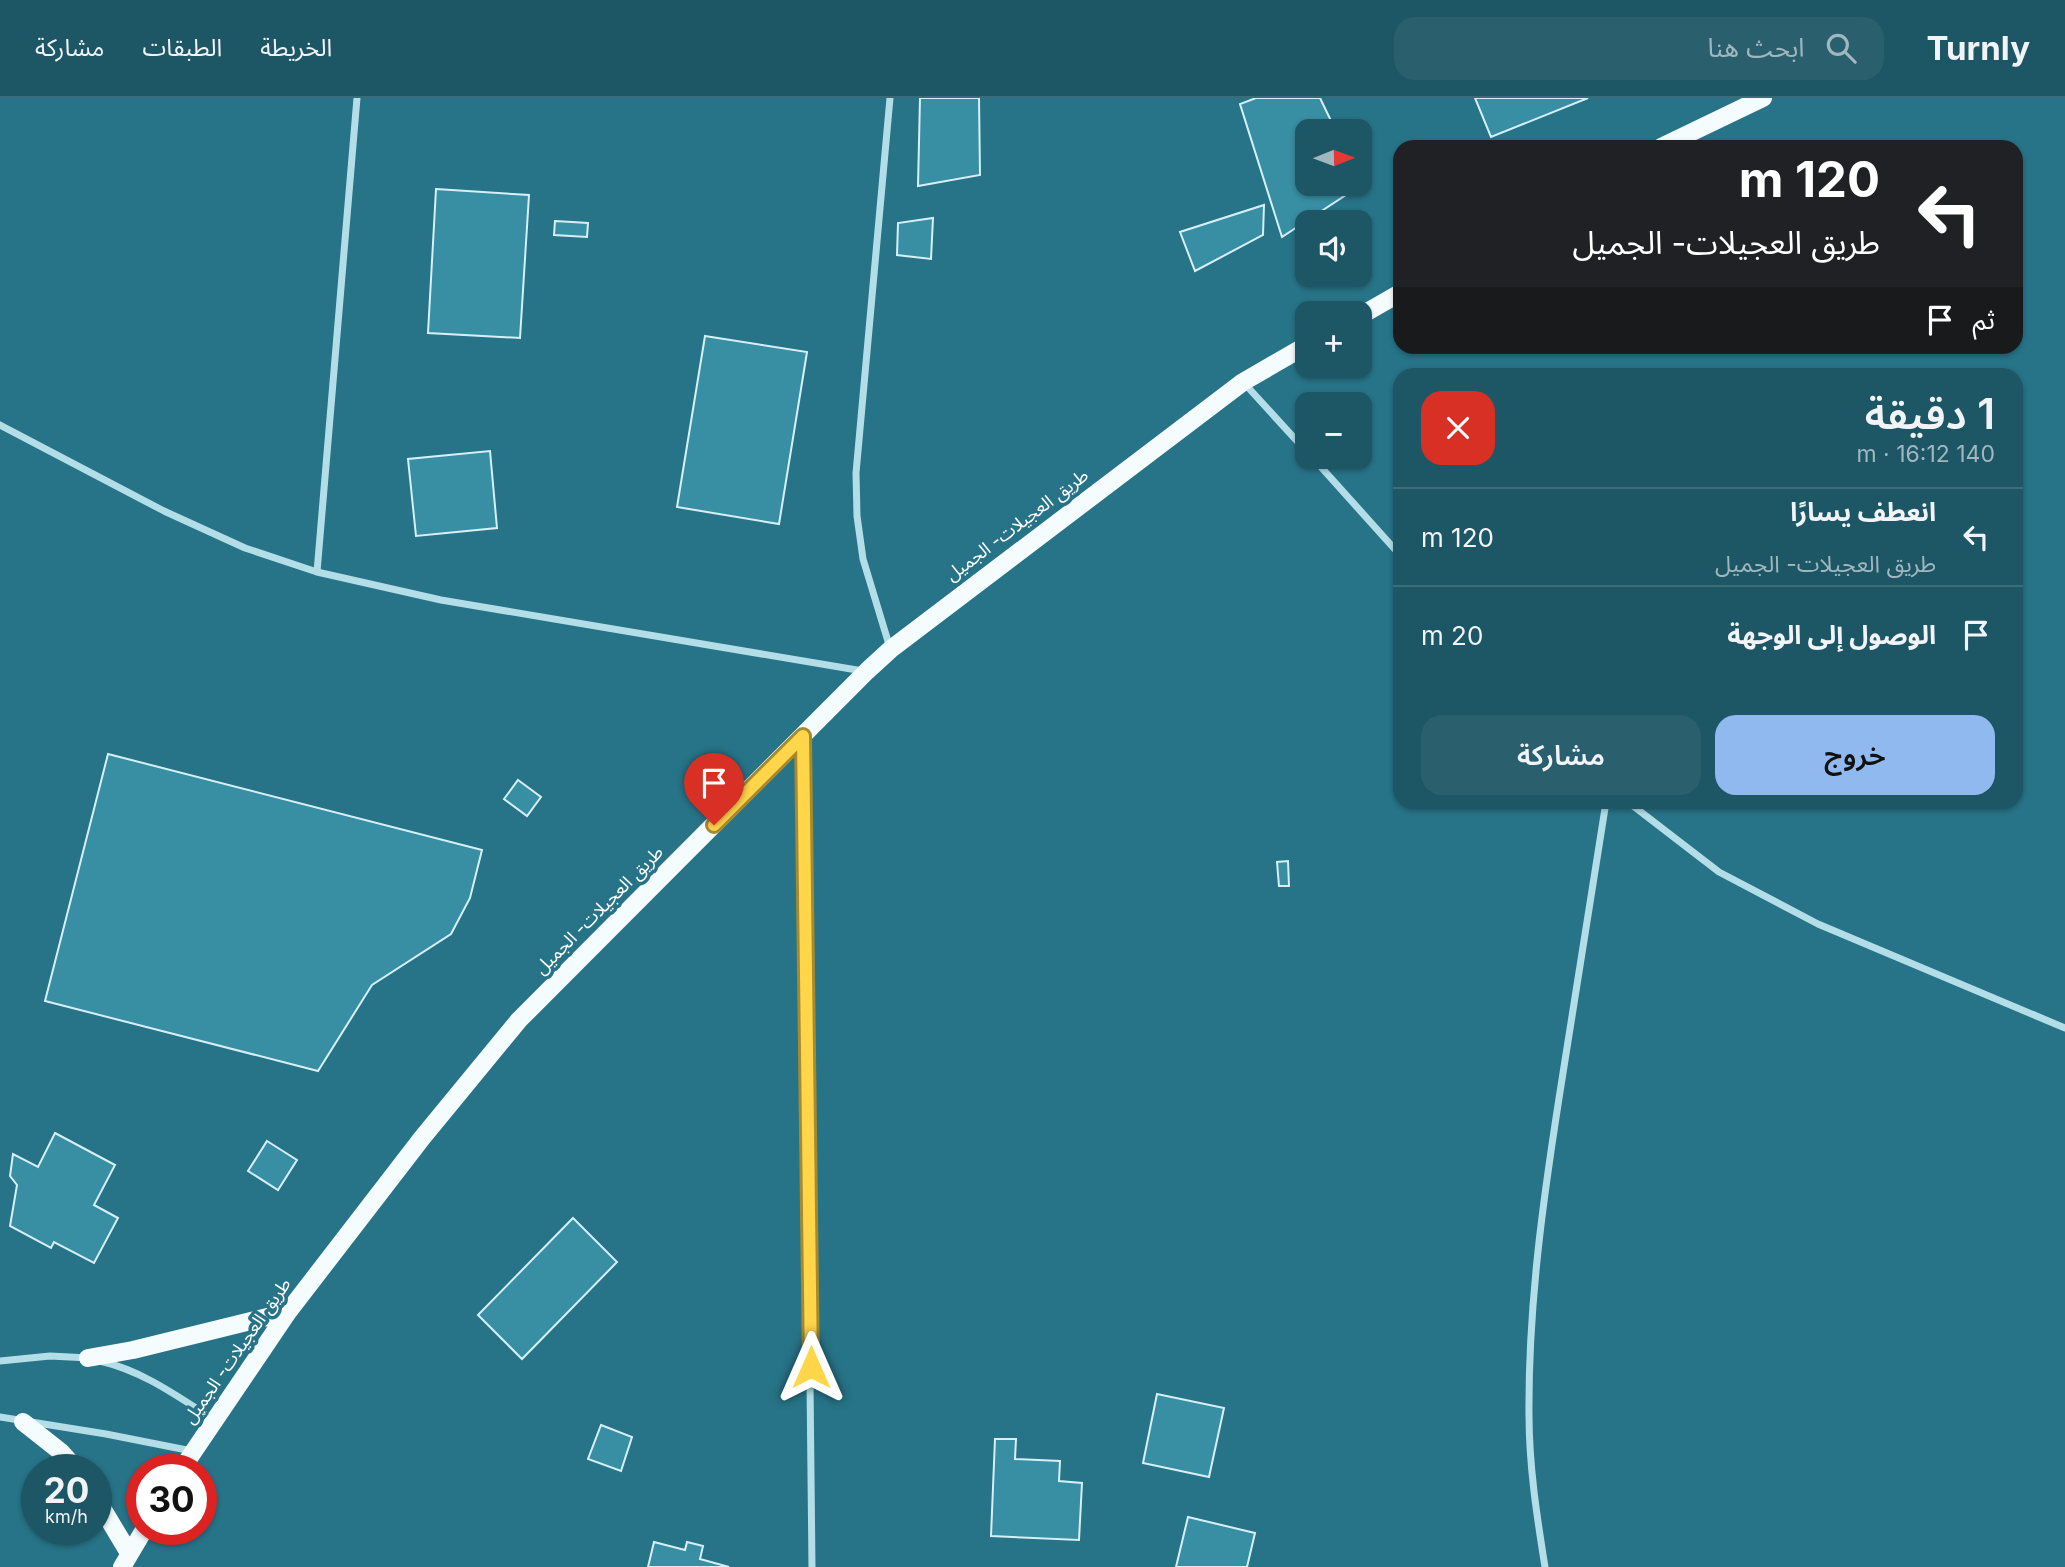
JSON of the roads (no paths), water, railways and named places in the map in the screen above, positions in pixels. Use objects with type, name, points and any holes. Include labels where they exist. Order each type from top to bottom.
[{"type":"main road","points":[[1676,140],[1763,98]]},
{"type":"main road","points":[[1372,309],[1393,297]]},
{"type":"main road","name":"طريق العجيلات- الجميل","points":[[190,1454],[288,1312],[422,1138],[519,1020],[867,671],[891,649],[1243,382],[1295,352]]},
{"type":"main road","points":[[88,1358],[134,1350],[288,1312]]},
{"type":"main road","points":[[23,1422],[63,1454]]},
{"type":"main road","points":[[112,1532],[125,1560]]},
{"type":"main road","points":[[125,1560],[134,1545]]},
{"type":"street","points":[[317,572],[357,98]]},
{"type":"street","points":[[890,98],[856,473],[857,516],[863,559],[891,649]]},
{"type":"street","points":[[1243,382],[1295,439]]},
{"type":"street","points":[[0,425],[176,517],[245,548],[317,572],[441,600],[867,671]]},
{"type":"street","points":[[1322,469],[1393,547]]},
{"type":"street","points":[[803,736],[813,1567]]},
{"type":"street","points":[[1545,1567],[1534,1497],[1529,1418],[1530,1345],[1538,1247],[1551,1151],[1605,809]]},
{"type":"street","points":[[1637,809],[1719,872],[1818,924],[2065,1028]]},
{"type":"street","points":[[0,1360],[50,1356],[88,1358],[122,1366],[142,1375],[214,1420]]},
{"type":"street","points":[[0,1417],[192,1451]]}]
